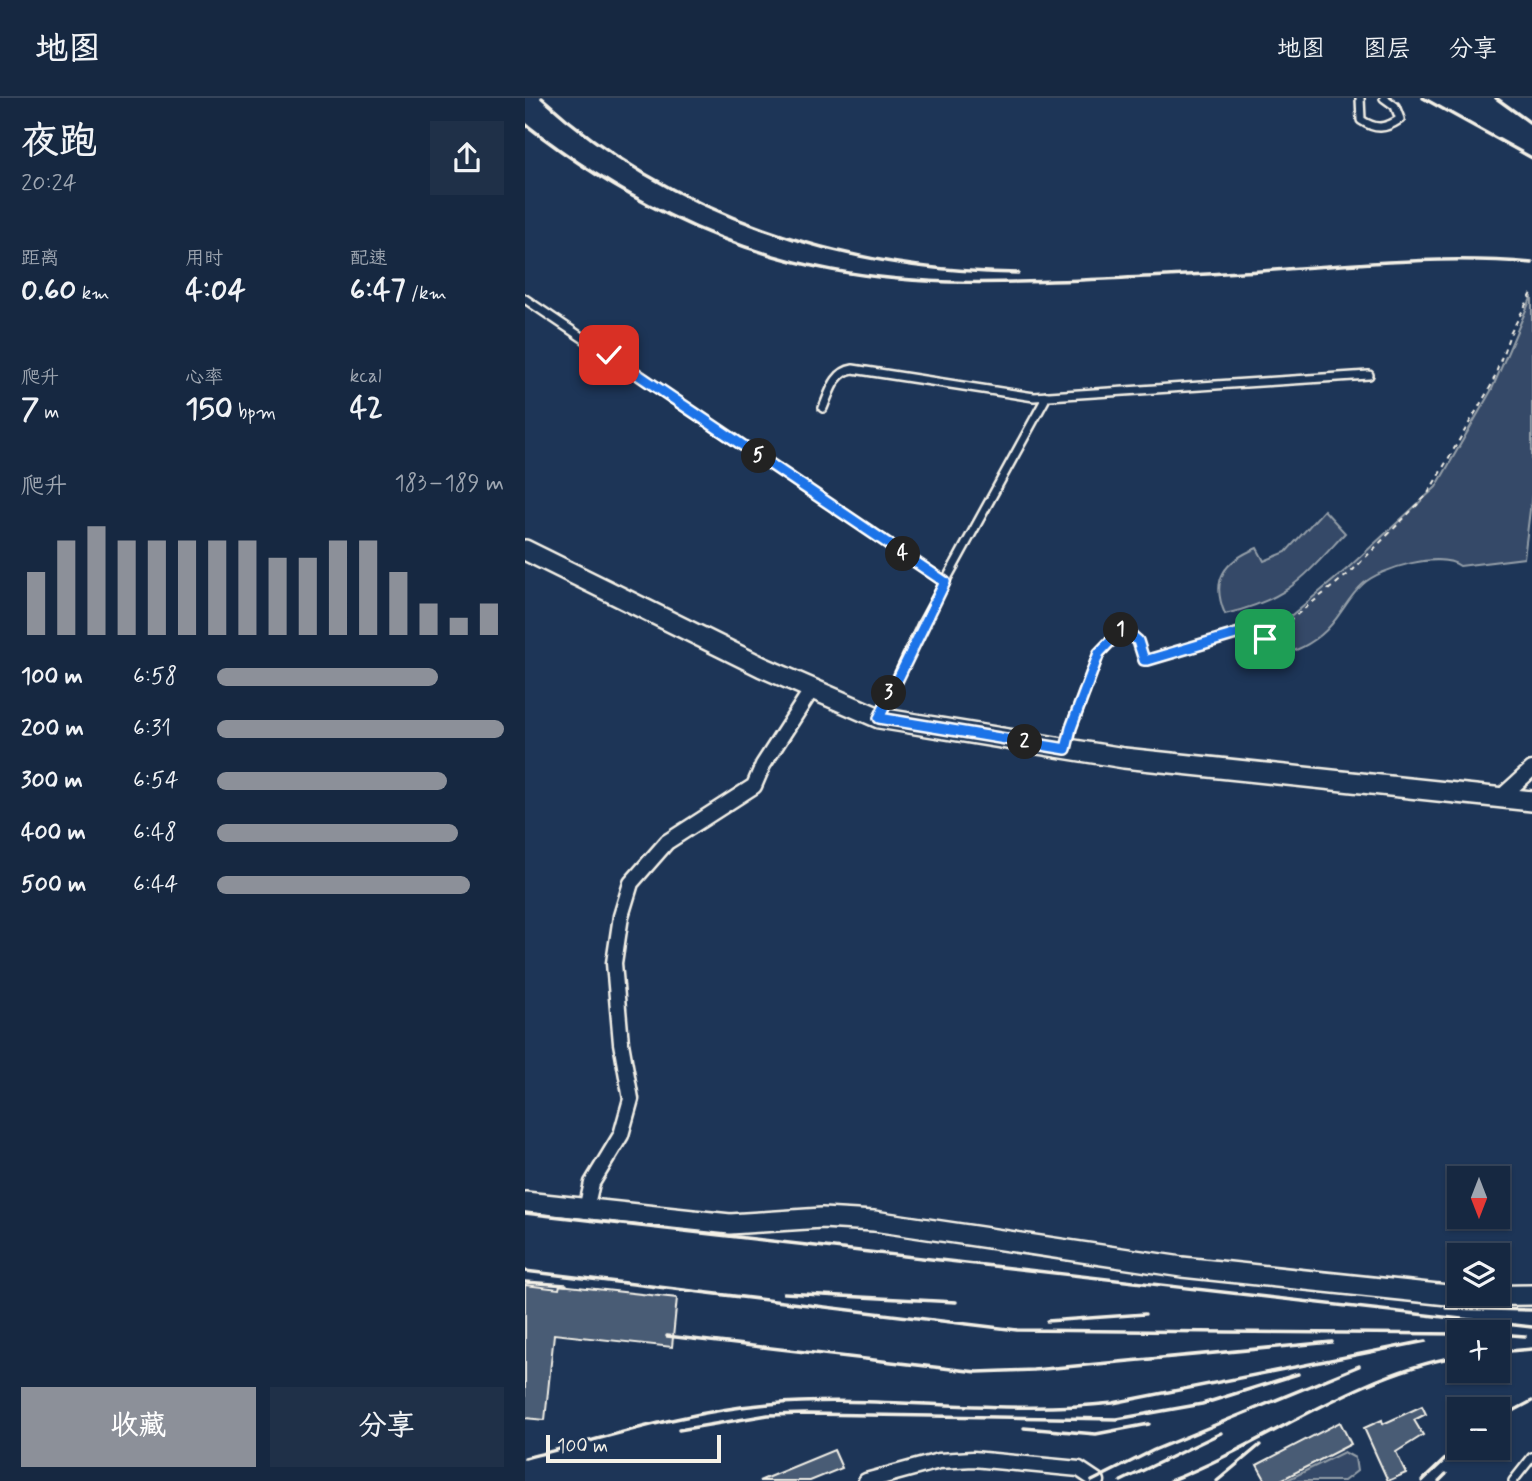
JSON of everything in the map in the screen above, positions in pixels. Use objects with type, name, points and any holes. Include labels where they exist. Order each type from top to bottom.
[{"type":"street","points":[[525,550],[812,689],[879,718],[1137,759],[1532,801]]},
{"type":"street","points":[[586,1209],[592,1184],[621,1135],[631,1100],[621,1043],[614,963],[621,916],[631,883],[667,842],[754,786],[763,765],[812,689]]},
{"type":"street","points":[[1500,798],[1532,769]]},
{"type":"street","points":[[525,1202],[730,1224],[822,1218],[874,1221],[1068,1252],[1209,1270],[1457,1296],[1532,1295]]},
{"type":"street","points":[[866,1481],[926,1464],[973,1459],[1079,1469],[1097,1481]]},
{"type":"lane","points":[[1360,98],[1361,120],[1373,128],[1388,127],[1400,119],[1395,106],[1384,98]]},
{"type":"lane","points":[[525,299],[945,582]]},
{"type":"lane","points":[[823,408],[836,377],[843,370],[853,369],[1047,397],[1369,375]]},
{"type":"lane","points":[[879,718],[945,582],[1047,397]]},
{"type":"lane","points":[[1066,749],[1099,653],[1123,628]]},
{"type":"lane","points":[[1513,1481],[1532,1457]]},
{"type":"path","points":[[1123,628],[1138,641],[1144,660],[1148,660],[1253,629],[1259,630],[1265,639],[1288,624],[1352,571],[1427,495],[1492,384],[1510,334],[1532,293]]},
{"type":"shaded area","points":[[1532,296],[1532,494],[1524,558],[1460,566],[1439,560],[1425,561],[1383,572],[1363,584],[1333,623],[1315,640],[1296,650],[1267,658],[1263,639],[1348,568],[1436,487],[1492,389]]},
{"type":"shaded area","points":[[1324,510],[1345,533],[1318,563],[1280,594],[1225,614],[1219,591],[1223,573],[1229,565],[1257,548],[1264,561],[1286,552]]},
{"type":"shaded area","points":[[1344,1452],[1355,1458],[1357,1471],[1344,1481],[1285,1481]]},
{"type":"building","points":[[525,1285],[559,1289],[560,1285],[677,1298],[672,1347],[554,1334],[545,1420],[525,1418]]},
{"type":"building","points":[[1422,1406],[1426,1414],[1414,1420],[1423,1435],[1396,1452],[1406,1473],[1388,1481],[1364,1428],[1382,1420],[1383,1424]]},
{"type":"building","points":[[1340,1422],[1351,1444],[1279,1481],[1266,1481],[1257,1465]]},
{"type":"building","points":[[834,1450],[842,1468],[810,1481],[759,1481]]},
{"type":"railway","points":[[542,98],[593,139],[647,175],[704,205],[764,229],[825,248],[889,261],[953,270],[1018,273]]},
{"type":"railway","points":[[1423,98],[1532,158]]},
{"type":"railway","points":[[1496,98],[1532,124]]},
{"type":"railway","points":[[525,124],[559,150],[631,195],[709,233],[790,261],[866,275],[934,281],[1002,282],[1211,274],[1403,261],[1532,263]]},
{"type":"railway","points":[[525,1213],[1532,1327]]},
{"type":"railway","points":[[525,1271],[1017,1330],[1447,1334]]},
{"type":"railway","points":[[525,1282],[566,1285]]},
{"type":"railway","points":[[784,1293],[956,1302]]},
{"type":"railway","points":[[1446,1308],[1532,1310]]},
{"type":"railway","points":[[1047,1321],[1145,1314]]},
{"type":"railway","points":[[1510,1335],[1525,1336]]},
{"type":"railway","points":[[667,1336],[977,1372],[1033,1370],[1332,1342]]},
{"type":"railway","points":[[525,1458],[646,1426],[738,1408],[769,1404],[855,1401],[1027,1407],[1113,1403],[1426,1341]]},
{"type":"railway","points":[[1510,1351],[1532,1349]]},
{"type":"railway","points":[[1170,1481],[1383,1378],[1447,1359]]},
{"type":"railway","points":[[1092,1481],[1154,1450],[1359,1366]]},
{"type":"railway","points":[[679,1430],[768,1415],[807,1414],[1117,1419],[1202,1404],[1298,1374]]},
{"type":"railway","points":[[1510,1413],[1532,1401]]},
{"type":"railway","points":[[1024,1428],[1096,1434],[1149,1424]]},
{"type":"railway","points":[[1121,1481],[1221,1433]]},
{"type":"railway","points":[[1217,1481],[1260,1445]]},
{"type":"railway","points":[[1422,1481],[1447,1457]]},
{"type":"railway","points":[[1439,1481],[1446,1474]]},
{"type":"route","points":[[609,355],[945,582],[888,693],[879,718],[1066,749],[1099,653],[1123,628],[1138,641],[1144,660],[1253,629],[1259,630],[1265,639]]}]
